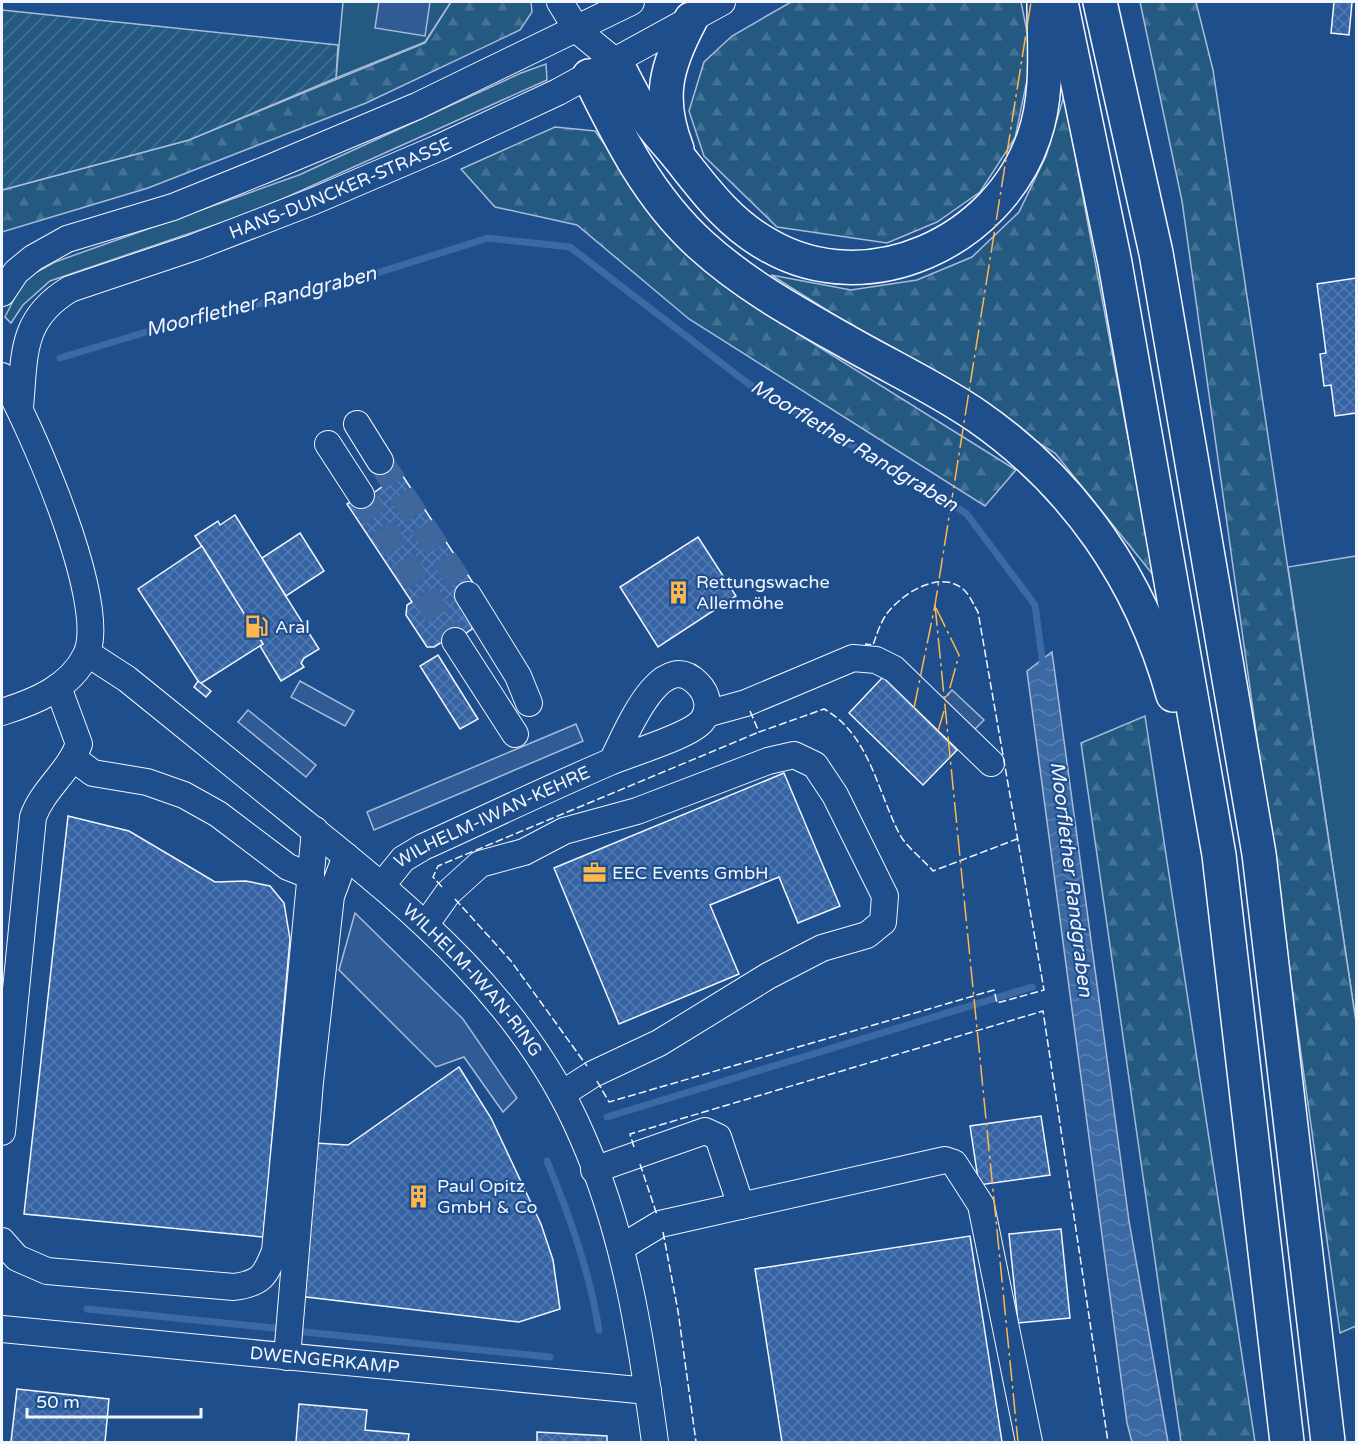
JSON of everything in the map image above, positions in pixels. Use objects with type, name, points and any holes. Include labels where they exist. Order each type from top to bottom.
[{"type":"highway","points":[[602,69],[640,108],[681,159],[700,187],[734,222],[783,253],[808,261],[848,267],[888,264],[928,251],[950,240],[985,214],[1009,186],[1026,156],[1040,116],[1043,91],[1044,2]]},
{"type":"highway","points":[[1061,2],[1115,263],[1219,855],[1287,1443]]},
{"type":"highway","points":[[1100,2],[1158,264],[1259,854],[1328,1443]]},
{"type":"highway","points":[[681,159],[668,120],[665,90],[673,56],[691,19]]},
{"type":"highway","points":[[602,69],[638,169],[667,209],[699,244],[762,293],[976,415],[1043,469],[1070,497],[1101,537],[1123,572],[1160,652],[1219,855]]},
{"type":"street","points":[[560,2],[602,69]]},
{"type":"street","points":[[2,293],[16,272],[33,258],[67,239],[173,207],[417,106],[578,30],[631,2]]},
{"type":"street","name":"HANS-DUNCKER-STRASSE","points":[[20,407],[25,345],[31,327],[53,299],[70,289],[195,247],[314,201],[468,134],[602,69],[722,2]]},
{"type":"street","name":"HANS-DUNCKER-STRASSE","points":[[2,376],[20,407],[85,585],[90,627],[87,653]]},
{"type":"street","points":[[357,424],[381,461]]},
{"type":"street","points":[[328,444],[361,495]]},
{"type":"street","points":[[468,595],[518,676],[529,703]]},
{"type":"street","points":[[455,641],[515,734]]},
{"type":"street","points":[[2,712],[29,704],[58,687],[76,670],[87,653]]},
{"type":"street","name":"WILHELM-IWAN-RING","points":[[87,653],[127,679],[382,885],[426,924],[487,985],[526,1036],[562,1094],[583,1138],[622,1247],[655,1443]]},
{"type":"street","points":[[706,714],[746,703],[853,657],[868,657],[894,669],[991,763]]},
{"type":"street","name":"WILHELM-IWAN-KEHRE","points":[[382,885],[403,860],[423,847],[612,761],[697,726],[706,714],[706,697],[697,682],[683,674],[668,676],[654,686],[641,704],[612,761]]},
{"type":"street","points":[[2,1132],[33,817],[38,802],[74,759],[79,744],[58,687]]},
{"type":"street","points":[[426,924],[448,893],[480,864],[524,852],[564,831],[637,811],[768,760],[794,755],[815,765],[835,795],[885,896],[883,921],[867,936],[822,948],[768,976],[660,1043],[593,1074],[562,1094]]},
{"type":"street","points":[[74,759],[93,773],[147,782],[184,795],[218,814],[288,867],[311,876]]},
{"type":"street","points":[[2,1241],[17,1258],[47,1271],[234,1287],[250,1285],[266,1275],[276,1239],[315,830]]},
{"type":"street","points":[[289,1339],[310,1082],[331,896],[346,856]]},
{"type":"street","points":[[594,1170],[705,1131],[718,1137],[741,1206]]},
{"type":"street","points":[[622,1247],[660,1224],[945,1160],[954,1163],[981,1205],[1029,1443]]},
{"type":"street","name":"DWENGERKAMP","points":[[2,1329],[289,1339],[648,1391]]},
{"type":"green space","points":[[343,2],[451,2],[425,42],[336,78]]},
{"type":"green space","points":[[451,2],[531,2],[532,12],[520,30],[366,103],[148,188],[2,232],[2,190],[189,140],[425,43]]},
{"type":"green space","points":[[791,2],[1021,2],[1032,56],[1015,138],[980,192],[937,222],[887,243],[777,227],[704,156],[689,111],[704,62],[732,36]]},
{"type":"green space","points":[[1140,2],[1196,2],[1213,70],[1356,1022],[1356,1326],[1340,1333],[1182,201]]},
{"type":"green space","points":[[2,10],[338,45],[336,78],[189,140],[2,190]]},
{"type":"green space","points":[[546,64],[547,80],[258,210],[50,281],[23,305],[11,323],[5,317],[24,279],[55,262],[299,175],[521,73]]},
{"type":"green space","points":[[1064,96],[1154,576],[1055,453],[771,275],[851,290],[917,280],[972,257],[1019,212],[1046,156]]},
{"type":"green space","points":[[555,127],[595,131],[669,235],[747,302],[1016,470],[985,506],[689,319],[577,225],[495,207],[461,169]]},
{"type":"green space","points":[[1356,556],[1356,1022],[1288,567]]},
{"type":"green space","points":[[1145,716],[1255,1442],[1181,1442],[1081,743]]},
{"type":"shaded area","points":[[379,2],[430,2],[425,36],[375,28]]},
{"type":"shaded area","points":[[300,681],[354,711],[345,726],[291,697]]},
{"type":"shaded area","points":[[952,690],[984,720],[972,732],[941,702]]},
{"type":"shaded area","points":[[248,710],[316,765],[306,777],[238,722]]},
{"type":"shaded area","points":[[576,724],[583,741],[374,830],[367,812]]},
{"type":"shaded area","points":[[355,913],[463,1019],[517,1098],[503,1112],[464,1057],[436,1067],[339,970]]},
{"type":"water","points":[[1052,652],[1129,1221],[1168,1442],[1132,1442],[1127,1423],[1027,671]]},
{"type":"building","points":[[1334,2],[1352,2],[1349,35],[1331,33]]},
{"type":"building","points":[[1356,278],[1356,413],[1335,416],[1331,385],[1324,386],[1320,354],[1326,353],[1317,284]]},
{"type":"building","points":[[389,455],[477,589],[472,629],[448,645],[445,640],[434,647],[427,647],[406,615],[407,605],[412,602],[347,504],[369,490],[372,494],[383,486],[370,467]]},
{"type":"building","points":[[235,515],[319,649],[304,658],[301,663],[304,667],[281,681],[260,646],[263,644],[246,617],[242,619],[214,574],[218,572],[195,536],[218,521],[220,525]]},
{"type":"building","points":[[300,533],[324,571],[286,596],[262,558]]},
{"type":"building","name":"Rettungswache Allermöhe","points":[[698,537],[736,596],[658,647],[620,587]]},
{"type":"building","points":[[202,546],[263,644],[200,684],[138,589]]},
{"type":"building","points":[[438,655],[478,719],[460,729],[420,666]]},
{"type":"building","points":[[883,677],[957,750],[923,785],[849,713]]},
{"type":"building","points":[[198,681],[211,691],[206,697],[194,687]]},
{"type":"building","points":[[784,773],[840,906],[798,923],[779,877],[710,905],[739,974],[619,1024],[554,868]]},
{"type":"building","points":[[68,816],[129,831],[215,882],[246,881],[270,886],[284,903],[290,939],[263,1237],[24,1214]]},
{"type":"building","name":"Paul Opitz GmbH & Co","points":[[459,1067],[491,1118],[541,1224],[553,1260],[560,1309],[519,1322],[298,1296],[315,1143],[348,1145]]},
{"type":"building","points":[[1041,1116],[1050,1175],[979,1185],[970,1126]]},
{"type":"building","points":[[1061,1229],[1070,1318],[1018,1323],[1009,1234]]},
{"type":"building","points":[[970,1236],[1002,1442],[782,1442],[755,1269]]},
{"type":"building","points":[[17,1389],[109,1399],[105,1442],[11,1442]]},
{"type":"building","points":[[299,1404],[367,1410],[365,1430],[409,1434],[408,1442],[296,1442]]},
{"type":"building","points":[[537,1432],[607,1436],[607,1442],[537,1442]]},
{"type":"waterway","name":"Moorflether Randgraben","points":[[60,358],[189,319],[323,290],[488,238],[570,247],[750,385],[966,513],[1035,605],[1043,666]]},
{"type":"waterway","points":[[607,1117],[1032,987]]},
{"type":"waterway","points":[[547,1161],[578,1244],[599,1330]]},
{"type":"waterway","points":[[87,1309],[284,1329]]},
{"type":"waterway","points":[[295,1331],[550,1357]]},
{"type":"tunnel","points":[[380,461],[468,595]]},
{"type":"tunnel","points":[[361,495],[455,641]]},
{"type":"fence","points":[[597,1081],[609,1102],[994,990],[997,1003],[1044,990],[978,612],[970,597],[954,584],[944,582],[923,586],[896,604],[879,627],[873,645],[865,644]]},
{"type":"fence","points":[[750,711],[759,732],[824,709],[839,720],[862,748],[902,838],[933,871],[1017,839]]},
{"type":"fence","points":[[442,887],[433,877],[438,866],[759,732]]},
{"type":"fence","points":[[455,899],[511,961],[587,1066]]},
{"type":"fence","points":[[634,1147],[630,1134],[1043,1011],[1108,1442]]},
{"type":"fence","points":[[640,1164],[657,1215]]},
{"type":"fence","points":[[663,1232],[678,1311],[696,1442]]},
{"type":"power","points":[[914,708],[935,605],[1031,2]]},
{"type":"power","points":[[935,605],[1018,1442]]},
{"type":"power","points":[[936,608],[959,655],[946,702]]},
{"type":"power","points":[[938,731],[944,711]]},
{"type":"place","name":"Rettungswache Allermöhe","points":[[678,592]]},
{"type":"place","name":"Aral","points":[[257,627]]},
{"type":"place","name":"EEC Events GmbH","points":[[594,873]]},
{"type":"place","name":"Paul Opitz GmbH & Co","points":[[419,1196]]}]
